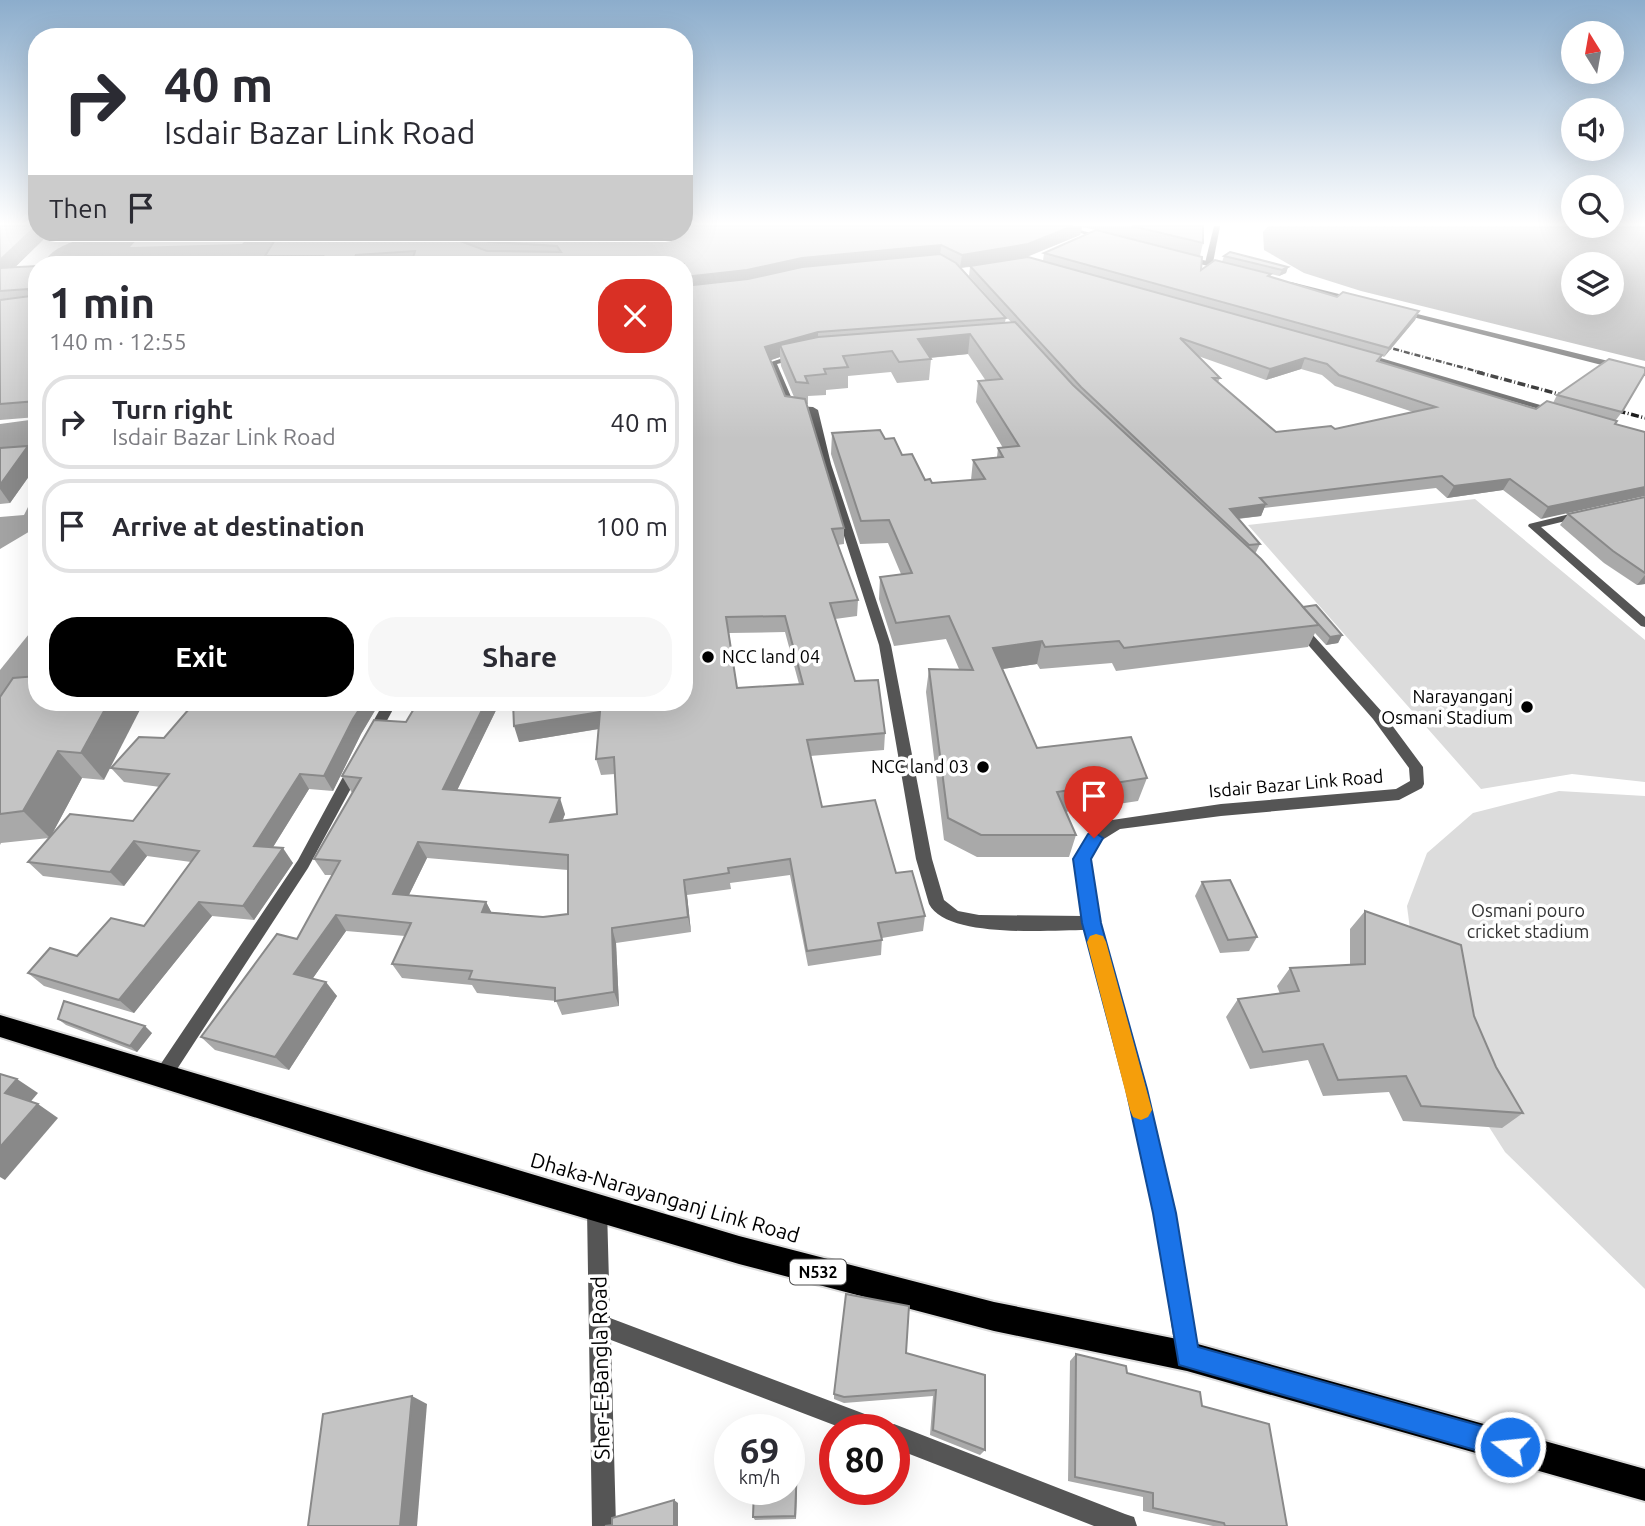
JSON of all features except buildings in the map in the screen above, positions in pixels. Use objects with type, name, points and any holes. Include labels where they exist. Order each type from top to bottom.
[{"type":"highway","name":"Dhaka-Narayanganj Link Road","points":[[0,1026],[597,1209],[890,1293],[1114,1344],[1187,1356],[1645,1485]]},
{"type":"street","points":[[1344,297],[1367,303]]},
{"type":"street","points":[[1394,310],[1645,373]]},
{"type":"street","points":[[818,352],[772,363],[790,408],[813,410],[826,464],[885,645],[924,859],[937,904],[954,917],[979,922],[1091,923]]},
{"type":"street","points":[[1359,355],[1567,414]]},
{"type":"street","points":[[1591,512],[1533,526],[1645,623]]},
{"type":"street","name":"Isdair Bazar Link Road","points":[[1187,1356],[1165,1213],[1136,1089],[1091,923],[1082,859],[1094,838],[1117,824],[1221,810],[1399,794],[1417,784],[1416,767],[1378,716],[1290,617]]},
{"type":"street","points":[[162,1077],[303,864],[385,711]]},
{"type":"street","name":"Sher-E-Bangla Road","points":[[597,1209],[604,1526]]},
{"type":"street","points":[[600,1325],[836,1414]]},
{"type":"street","points":[[910,1442],[1125,1526]]},
{"type":"green space","name":"Narayanganj Osmani Stadium","points":[[1475,499],[1645,640],[1645,782],[1572,774],[1481,789],[1248,525]]},
{"type":"green space","name":"Osmani pouro cricket stadium","points":[[1559,791],[1645,796],[1645,1289],[1505,1152],[1422,1022],[1407,906],[1427,853],[1473,813]]},
{"type":"shaded area","points":[[1386,297],[1561,297],[1561,315],[1624,315],[1624,297],[1645,297],[1645,361]]},
{"type":"shaded area","points":[[28,420],[28,458],[0,460],[0,424]]},
{"type":"shaded area","points":[[28,507],[28,532],[0,549],[0,517],[24,515]]},
{"type":"shaded area","points":[[28,635],[28,711],[30,711],[0,753],[0,670]]},
{"type":"railway","points":[[1372,343],[1483,373]]},
{"type":"railway","points":[[1477,372],[1577,399]]},
{"type":"railway","points":[[1604,407],[1645,418]]},
{"type":"slow traffic","points":[[1096,942],[1141,1110]]},
{"type":"place","name":"NCC land 04","points":[[708,657]]},
{"type":"place","name":"Narayanganj Osmani Stadium","points":[[1527,707]]},
{"type":"place","name":"NCC land 03","points":[[983,767]]},
{"type":"route","points":[[1094,838],[1082,859],[1091,923],[1136,1089],[1165,1213],[1187,1356],[1510,1447]]}]
